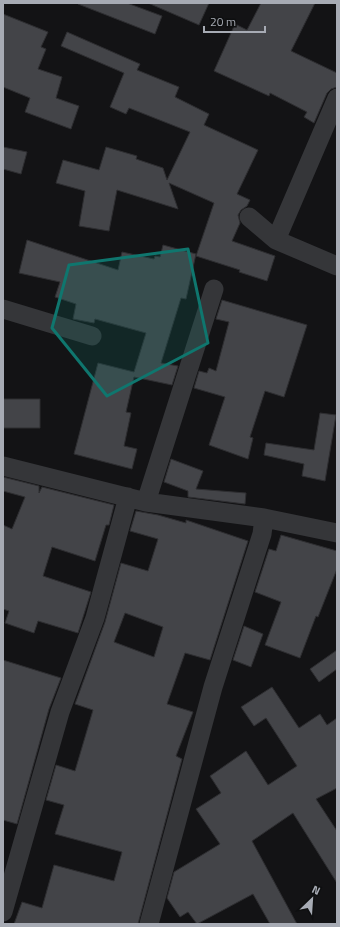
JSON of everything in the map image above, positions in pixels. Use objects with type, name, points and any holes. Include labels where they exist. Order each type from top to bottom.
[{"type":"street","points":[[276,240],[337,98]]},
{"type":"street","points":[[249,217],[276,240],[337,266]]},
{"type":"street","points":[[3,912],[60,712],[96,618],[137,499],[214,289]]},
{"type":"street","points":[[3,309],[92,336]]},
{"type":"street","points":[[3,466],[137,499],[264,518],[337,533]]},
{"type":"street","points":[[149,924],[213,687],[262,534],[264,518]]},
{"type":"highlighted area","points":[[188,249],[208,343],[107,396],[52,328],[69,265]]},
{"type":"building","points":[[78,3],[127,3],[162,16],[155,34]]},
{"type":"building","points":[[148,3],[209,3],[199,25]]},
{"type":"building","points":[[261,3],[315,3],[291,51],[337,73],[337,87],[331,89],[327,93],[314,123],[304,117],[307,112],[270,93],[269,96],[214,71],[235,24],[247,30]]},
{"type":"building","points":[[3,14],[48,32],[41,47],[46,49],[38,69],[62,77],[56,98],[79,106],[71,129],[25,112],[30,98],[3,87]]},
{"type":"building","points":[[67,32],[140,64],[137,70],[179,87],[175,97],[209,114],[204,125],[258,150],[237,194],[250,200],[247,206],[241,210],[238,215],[240,223],[232,241],[275,256],[267,281],[239,272],[240,270],[196,256],[214,203],[169,183],[178,209],[117,190],[109,231],[79,226],[85,191],[56,183],[63,160],[99,170],[106,147],[137,156],[136,159],[163,168],[167,180],[190,132],[129,108],[126,114],[110,107],[124,73],[61,46]]},
{"type":"building","points":[[3,147],[27,152],[21,174],[3,169]]},
{"type":"building","points":[[27,240],[118,270],[122,252],[154,259],[155,256],[160,257],[163,245],[196,254],[186,299],[181,298],[161,363],[178,366],[172,385],[134,377],[126,412],[131,413],[124,446],[137,449],[132,469],[74,454],[98,363],[134,372],[146,333],[95,319],[94,323],[73,319],[76,304],[55,297],[60,282],[19,273]]},
{"type":"building","points":[[222,300],[307,325],[284,397],[265,391],[250,437],[253,438],[248,459],[209,445],[225,397],[194,388],[199,371],[207,373],[209,368],[216,371],[229,322],[216,319]]},
{"type":"building","points":[[3,399],[40,399],[40,428],[3,428]]},
{"type":"building","points":[[320,413],[336,415],[325,481],[302,476],[304,464],[264,455],[266,443],[314,450]]},
{"type":"building","points":[[171,459],[203,471],[196,489],[246,493],[245,504],[188,497],[188,491],[164,482]]},
{"type":"building","points":[[3,477],[39,486],[39,493],[42,487],[114,505],[109,525],[106,525],[95,561],[52,547],[43,576],[91,592],[78,633],[38,621],[34,633],[5,623],[9,611],[3,609],[3,525],[12,529],[25,497],[3,491]]},
{"type":"building","points":[[136,511],[158,515],[186,523],[186,520],[248,541],[210,660],[185,653],[167,704],[193,712],[176,756],[182,759],[138,924],[14,924],[22,902],[42,908],[54,865],[114,881],[122,852],[55,834],[64,805],[46,800],[56,765],[75,771],[93,710],[75,704],[105,622],[121,563],[148,571],[158,539],[130,531]],"holes":[[[125,613],[163,627],[154,657],[114,642]]]},
{"type":"building","points":[[281,535],[337,551],[337,569],[318,617],[316,616],[300,658],[265,645],[281,602],[255,592],[269,549],[276,551]]},
{"type":"building","points":[[244,626],[263,634],[251,667],[233,660]]},
{"type":"building","points":[[337,650],[337,669],[319,682],[310,669]]},
{"type":"building","points":[[3,660],[61,678],[49,709],[17,824],[3,820]]},
{"type":"building","points":[[272,687],[299,728],[320,714],[327,725],[337,718],[337,788],[316,799],[337,831],[337,883],[293,813],[252,841],[297,924],[270,924],[253,894],[197,924],[188,912],[180,917],[167,898],[174,872],[220,844],[196,809],[221,793],[210,776],[246,751],[268,785],[297,766],[266,718],[254,726],[241,707]]}]
